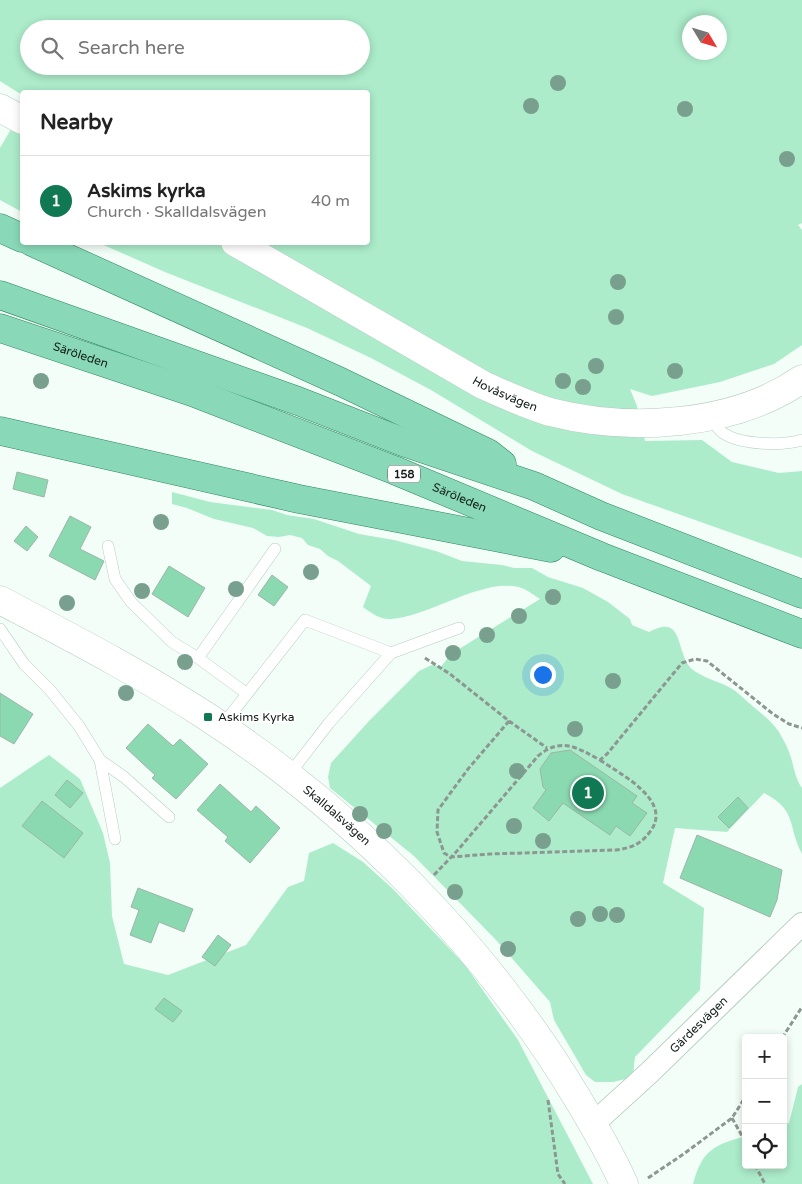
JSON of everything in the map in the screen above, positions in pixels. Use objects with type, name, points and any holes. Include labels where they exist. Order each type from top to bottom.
[{"type":"main road","points":[[0,228],[20,237]]},
{"type":"main road","name":"158","points":[[38,245],[129,288],[341,382],[488,453],[534,486]]},
{"type":"main road","name":"158","points":[[0,295],[298,401],[403,442],[534,486],[601,516],[802,594]]},
{"type":"main road","name":"Säröleden","points":[[0,328],[192,392],[394,470],[602,557],[802,634]]},
{"type":"main road","name":"158","points":[[0,431],[309,501],[602,557]]},
{"type":"street","points":[[0,108],[20,119]]},
{"type":"street","name":"Hovåsvägen","points":[[240,245],[483,385],[532,406],[574,416],[620,423],[661,423],[712,415],[749,405],[800,385]]},
{"type":"street","name":"Skalldalsvägen","points":[[0,600],[152,682],[221,726],[288,776],[377,851],[447,922],[502,987],[550,1052],[593,1124],[633,1182]]},
{"type":"street","name":"Gärdesvägen","points":[[593,1124],[649,1073],[802,924]]},
{"type":"lane","points":[[712,415],[717,427],[723,433],[743,441],[771,444],[802,440]]},
{"type":"lane","points":[[108,546],[115,579],[131,602],[172,642],[198,658],[246,693]]},
{"type":"lane","points":[[198,658],[274,549]]},
{"type":"lane","points":[[221,726],[305,620],[391,653]]},
{"type":"lane","points":[[288,776],[328,723],[391,653],[459,628]]},
{"type":"lane","points":[[0,629],[24,664],[50,690],[80,726],[100,760],[115,839]]},
{"type":"lane","points":[[100,760],[124,777],[169,817]]},
{"type":"path","points":[[420,656],[432,661],[450,674],[509,721],[547,748]]},
{"type":"path","points":[[600,760],[682,663],[695,659],[707,661],[773,714],[789,724],[802,728]]},
{"type":"path","points":[[417,892],[451,857],[547,748],[563,745],[576,747],[600,760],[646,793],[654,804],[656,822],[647,836],[638,845],[628,849],[451,857],[444,853],[437,832],[438,810],[468,769],[509,721]]},
{"type":"path","points":[[785,1034],[802,1007]]},
{"type":"path","points":[[548,1095],[558,1174],[565,1184]]},
{"type":"path","points":[[633,1182],[685,1153],[732,1118],[742,1102]]},
{"type":"path","points":[[732,1118],[742,1136]]},
{"type":"path","points":[[756,1169],[765,1184]]},
{"type":"green space","points":[[0,0],[802,0],[802,223],[798,225],[802,230],[802,345],[774,364],[720,382],[652,396],[630,389],[637,406],[645,441],[702,440],[732,462],[779,473],[802,471],[802,558],[622,494],[532,451],[431,390],[371,358],[307,328],[165,272],[104,245],[370,245],[370,90],[20,90],[20,94],[0,81]]},
{"type":"green space","points":[[20,113],[20,211],[0,200],[0,148]]},
{"type":"green space","points":[[172,492],[210,502],[272,510],[287,515],[314,519],[359,534],[394,540],[436,551],[462,561],[514,568],[532,568],[548,577],[583,588],[608,602],[630,619],[632,625],[649,632],[661,627],[669,627],[678,638],[687,663],[693,670],[734,690],[765,716],[776,728],[787,747],[797,779],[802,788],[802,854],[787,813],[782,806],[764,793],[727,832],[675,828],[663,883],[704,908],[700,990],[635,1057],[633,1075],[613,1082],[595,1082],[586,1075],[554,1020],[550,1002],[496,940],[414,856],[330,788],[328,777],[331,763],[369,721],[419,671],[434,664],[440,668],[451,654],[540,599],[524,589],[509,586],[493,587],[476,591],[406,617],[391,619],[380,617],[363,607],[371,586],[320,549],[308,545],[302,538],[290,535],[279,537],[267,536],[253,528],[214,519],[172,504]]},
{"type":"green space","points":[[49,755],[80,779],[103,833],[110,863],[112,916],[124,964],[168,975],[246,945],[288,887],[304,881],[309,853],[333,843],[363,862],[393,889],[465,965],[518,1040],[593,1184],[0,1184],[0,788]]},
{"type":"green space","points":[[802,1084],[802,1184],[693,1184],[705,1156],[718,1146],[742,1137],[742,1169],[787,1169],[787,1124],[789,1123],[798,1087]]},
{"type":"building","points":[[17,472],[48,480],[44,497],[13,489]]},
{"type":"building","points":[[70,516],[91,527],[80,549],[104,561],[95,580],[49,556]]},
{"type":"building","points":[[26,526],[38,537],[27,551],[14,541]]},
{"type":"building","points":[[169,566],[205,588],[188,617],[152,594]]},
{"type":"building","points":[[272,575],[288,587],[274,606],[258,595]]},
{"type":"building","points":[[0,693],[33,714],[14,744],[0,736]]},
{"type":"building","points":[[148,724],[173,746],[180,739],[208,764],[176,799],[152,778],[155,775],[126,748]]},
{"type":"building","points":[[570,750],[637,796],[632,803],[647,813],[630,836],[616,826],[610,835],[563,803],[549,821],[533,808],[546,790],[543,787],[540,769],[551,753]]},
{"type":"building","points":[[67,780],[83,793],[70,808],[55,795]]},
{"type":"building","points":[[220,784],[251,812],[256,806],[280,828],[250,863],[225,841],[228,837],[197,810]]},
{"type":"building","points":[[738,797],[748,808],[729,828],[718,817]]},
{"type":"building","points":[[42,801],[83,833],[64,858],[22,826]]},
{"type":"building","points":[[697,835],[782,870],[777,900],[770,917],[680,878]]},
{"type":"building","points":[[138,888],[193,909],[184,932],[159,922],[151,943],[130,935],[139,910],[131,907]]},
{"type":"building","points":[[218,935],[231,945],[215,966],[202,957]]},
{"type":"building","points":[[164,998],[182,1011],[173,1022],[155,1009]]},
{"type":"place","name":"Askims Kyrka","points":[[208,717]]},
{"type":"place","name":"Askims kyrka","points":[[588,793]]}]
